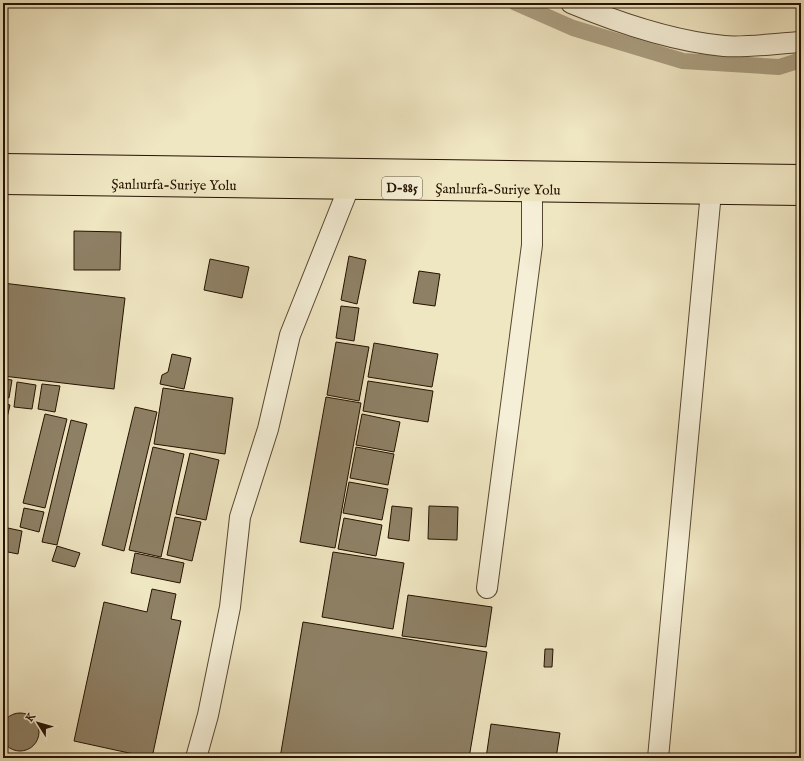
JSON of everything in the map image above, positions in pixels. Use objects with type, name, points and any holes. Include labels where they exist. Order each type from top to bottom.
[{"type":"highway","name":"Şanlıurfa-Suriye Yolu","points":[[3,164],[801,176]]},
{"type":"highway","name":"Şanlıurfa-Suriye Yolu","points":[[3,182],[801,194]]},
{"type":"street","points":[[571,3],[593,12],[660,34],[725,46],[801,42]]},
{"type":"street","points":[[196,758],[208,715],[230,606],[240,517],[268,429],[290,334],[349,187]]},
{"type":"street","points":[[487,588],[532,245],[532,189]]},
{"type":"street","points":[[658,758],[711,192]]},
{"type":"building","points":[[74,231],[121,232],[120,270],[74,270]]},
{"type":"building","points":[[349,256],[366,260],[357,304],[341,300]]},
{"type":"building","points":[[210,259],[249,267],[242,298],[204,290]]},
{"type":"building","points":[[419,271],[440,274],[435,306],[413,303]]},
{"type":"building","points":[[3,283],[125,298],[114,389],[3,376]]},
{"type":"building","points":[[341,306],[359,308],[354,341],[336,338]]},
{"type":"building","points":[[336,342],[369,347],[359,401],[327,395]]},
{"type":"building","points":[[374,343],[438,354],[432,387],[368,377]]},
{"type":"building","points":[[172,354],[191,358],[184,389],[160,384],[162,375],[168,372]]},
{"type":"building","points":[[3,379],[12,380],[9,398],[3,397]]},
{"type":"building","points":[[368,381],[433,391],[428,422],[363,411]]},
{"type":"building","points":[[17,382],[36,385],[32,409],[14,407]]},
{"type":"building","points":[[42,384],[60,386],[55,412],[38,409]]},
{"type":"building","points":[[163,388],[233,398],[225,454],[154,444]]},
{"type":"building","points":[[326,397],[361,403],[335,548],[300,542]]},
{"type":"building","points":[[3,403],[10,405],[3,435]]},
{"type":"building","points":[[135,407],[157,412],[124,551],[102,545]]},
{"type":"building","points":[[45,414],[67,419],[45,508],[23,503]]},
{"type":"building","points":[[362,414],[400,422],[394,452],[356,445]]},
{"type":"building","points":[[71,420],[87,424],[57,545],[42,542]]},
{"type":"building","points":[[153,447],[184,454],[161,557],[129,550]]},
{"type":"building","points":[[356,447],[394,454],[388,485],[350,478]]},
{"type":"building","points":[[190,453],[219,460],[206,520],[176,514]]},
{"type":"building","points":[[349,482],[388,489],[382,520],[343,513]]},
{"type":"building","points":[[392,506],[412,508],[409,541],[388,538]]},
{"type":"building","points":[[429,506],[458,507],[457,540],[428,539]]},
{"type":"building","points":[[24,508],[44,512],[39,532],[20,527]]},
{"type":"building","points":[[175,517],[201,522],[192,561],[167,555]]},
{"type":"building","points":[[344,518],[382,525],[376,556],[338,549]]},
{"type":"building","points":[[3,527],[22,531],[18,554],[3,551]]},
{"type":"building","points":[[57,546],[80,553],[75,567],[52,561]]},
{"type":"building","points":[[333,552],[404,563],[393,629],[322,617]]},
{"type":"building","points":[[135,553],[184,563],[180,583],[131,573]]},
{"type":"building","points":[[152,589],[176,594],[171,619],[181,621],[152,758],[74,741],[104,602],[147,612]]},
{"type":"building","points":[[408,595],[492,607],[486,647],[402,636]]},
{"type":"building","points":[[303,622],[487,652],[469,758],[280,758]]},
{"type":"building","points":[[545,649],[553,649],[552,667],[544,667]]},
{"type":"building","points":[[20,713],[30,716],[36,722],[39,732],[36,742],[30,748],[20,751],[10,748],[4,742],[1,732],[4,722],[10,716]]},
{"type":"building","points":[[491,724],[560,733],[556,758],[486,758]]},
{"type":"building","points":[[9,755],[15,755],[25,758],[3,758]]},
{"type":"waterway","points":[[516,3],[573,28],[683,61],[779,67],[801,60]]}]
